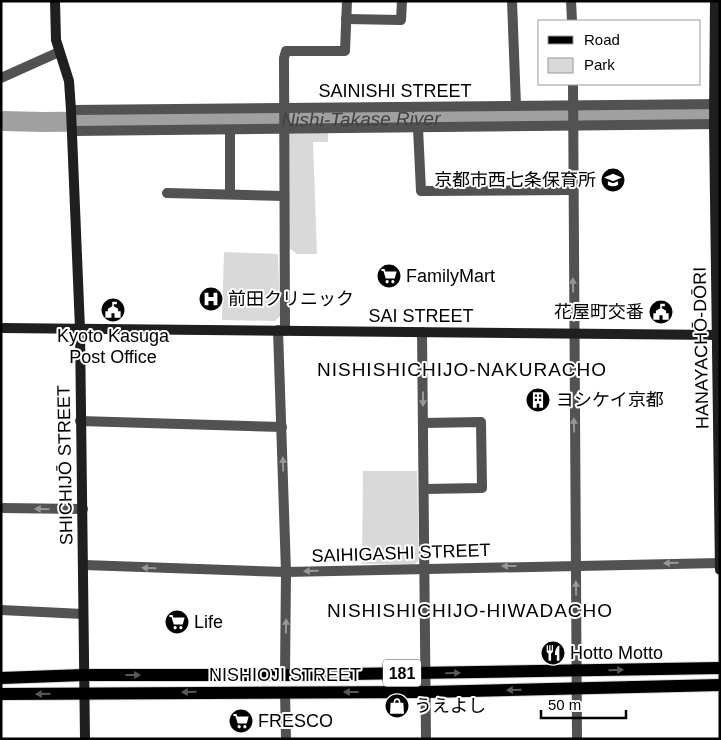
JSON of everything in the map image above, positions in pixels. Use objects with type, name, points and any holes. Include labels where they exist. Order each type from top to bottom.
[{"type":"main road","name":"NISHIOJI STREET","points":[[1,678],[84,675],[285,675],[720,668]]},
{"type":"main road","name":"NISHIOJI STREET","points":[[1,694],[426,692],[720,684]]},
{"type":"street","points":[[55,1],[56,40],[69,81],[71,112]]},
{"type":"street","points":[[285,675],[286,572],[282,427],[284,58],[286,51],[345,51],[347,1]]},
{"type":"street","points":[[346,19],[401,20],[402,1]]},
{"type":"street","points":[[512,1],[516,106]]},
{"type":"street","points":[[571,1],[572,20]]},
{"type":"street","name":"HANAYACHŌ-DŌRI","points":[[715,1],[720,570]]},
{"type":"street","points":[[1,78],[59,52]]},
{"type":"street","points":[[573,85],[572,190],[577,739]]},
{"type":"street","name":"SAINISHI STREET","points":[[71,112],[284,108],[716,105]]},
{"type":"street","name":"SHICHIJŌ STREET","points":[[71,112],[80,329],[80,421],[84,509],[85,739]]},
{"type":"street","points":[[72,131],[716,123]]},
{"type":"street","points":[[418,128],[421,192],[572,190]]},
{"type":"street","points":[[230,130],[230,194]]},
{"type":"street","points":[[167,193],[284,196]]},
{"type":"street","name":"SAI STREET","points":[[1,328],[719,335]]},
{"type":"street","points":[[422,332],[426,739]]},
{"type":"street","points":[[80,421],[282,427]]},
{"type":"street","points":[[423,423],[481,422],[482,488],[424,490]]},
{"type":"street","points":[[1,508],[84,509]]},
{"type":"street","name":"SAIHIGASHI STREET","points":[[84,566],[286,572],[720,563]]},
{"type":"street","points":[[1,610],[83,614]]},
{"type":"street","points":[[285,692],[286,739]]},
{"type":"green space","points":[[292,131],[328,133],[328,142],[313,142],[317,254],[297,254],[289,248],[289,134]]},
{"type":"green space","points":[[224,252],[278,254],[280,316],[275,321],[222,320]]},
{"type":"green space","points":[[363,471],[417,471],[419,560],[414,565],[362,564]]},
{"type":"waterway","name":"Nishi-Takase River","points":[[1,121],[720,115]]},
{"type":"place","name":"京都市西七条保育所","points":[[613,180]]},
{"type":"place","name":"FamilyMart","points":[[389,276]]},
{"type":"place","name":"前田クリニック","points":[[211,299]]},
{"type":"place","name":"Kyoto Kasuga Post Office","points":[[113,310]]},
{"type":"place","name":"花屋町交番","points":[[661,312]]},
{"type":"place","name":"ヨシケイ京都","points":[[538,400]]},
{"type":"place","name":"Life","points":[[177,622]]},
{"type":"place","name":"Hotto Motto","points":[[553,653]]},
{"type":"place","name":"うえよし","points":[[397,706]]},
{"type":"place","name":"FRESCO","points":[[241,721]]},
{"type":"district","name":"NISHISHICHIJO-NAKURACHO","points":[[462,369]]},
{"type":"district","name":"NISHISHICHIJO-HIWADACHO","points":[[470,610]]}]
